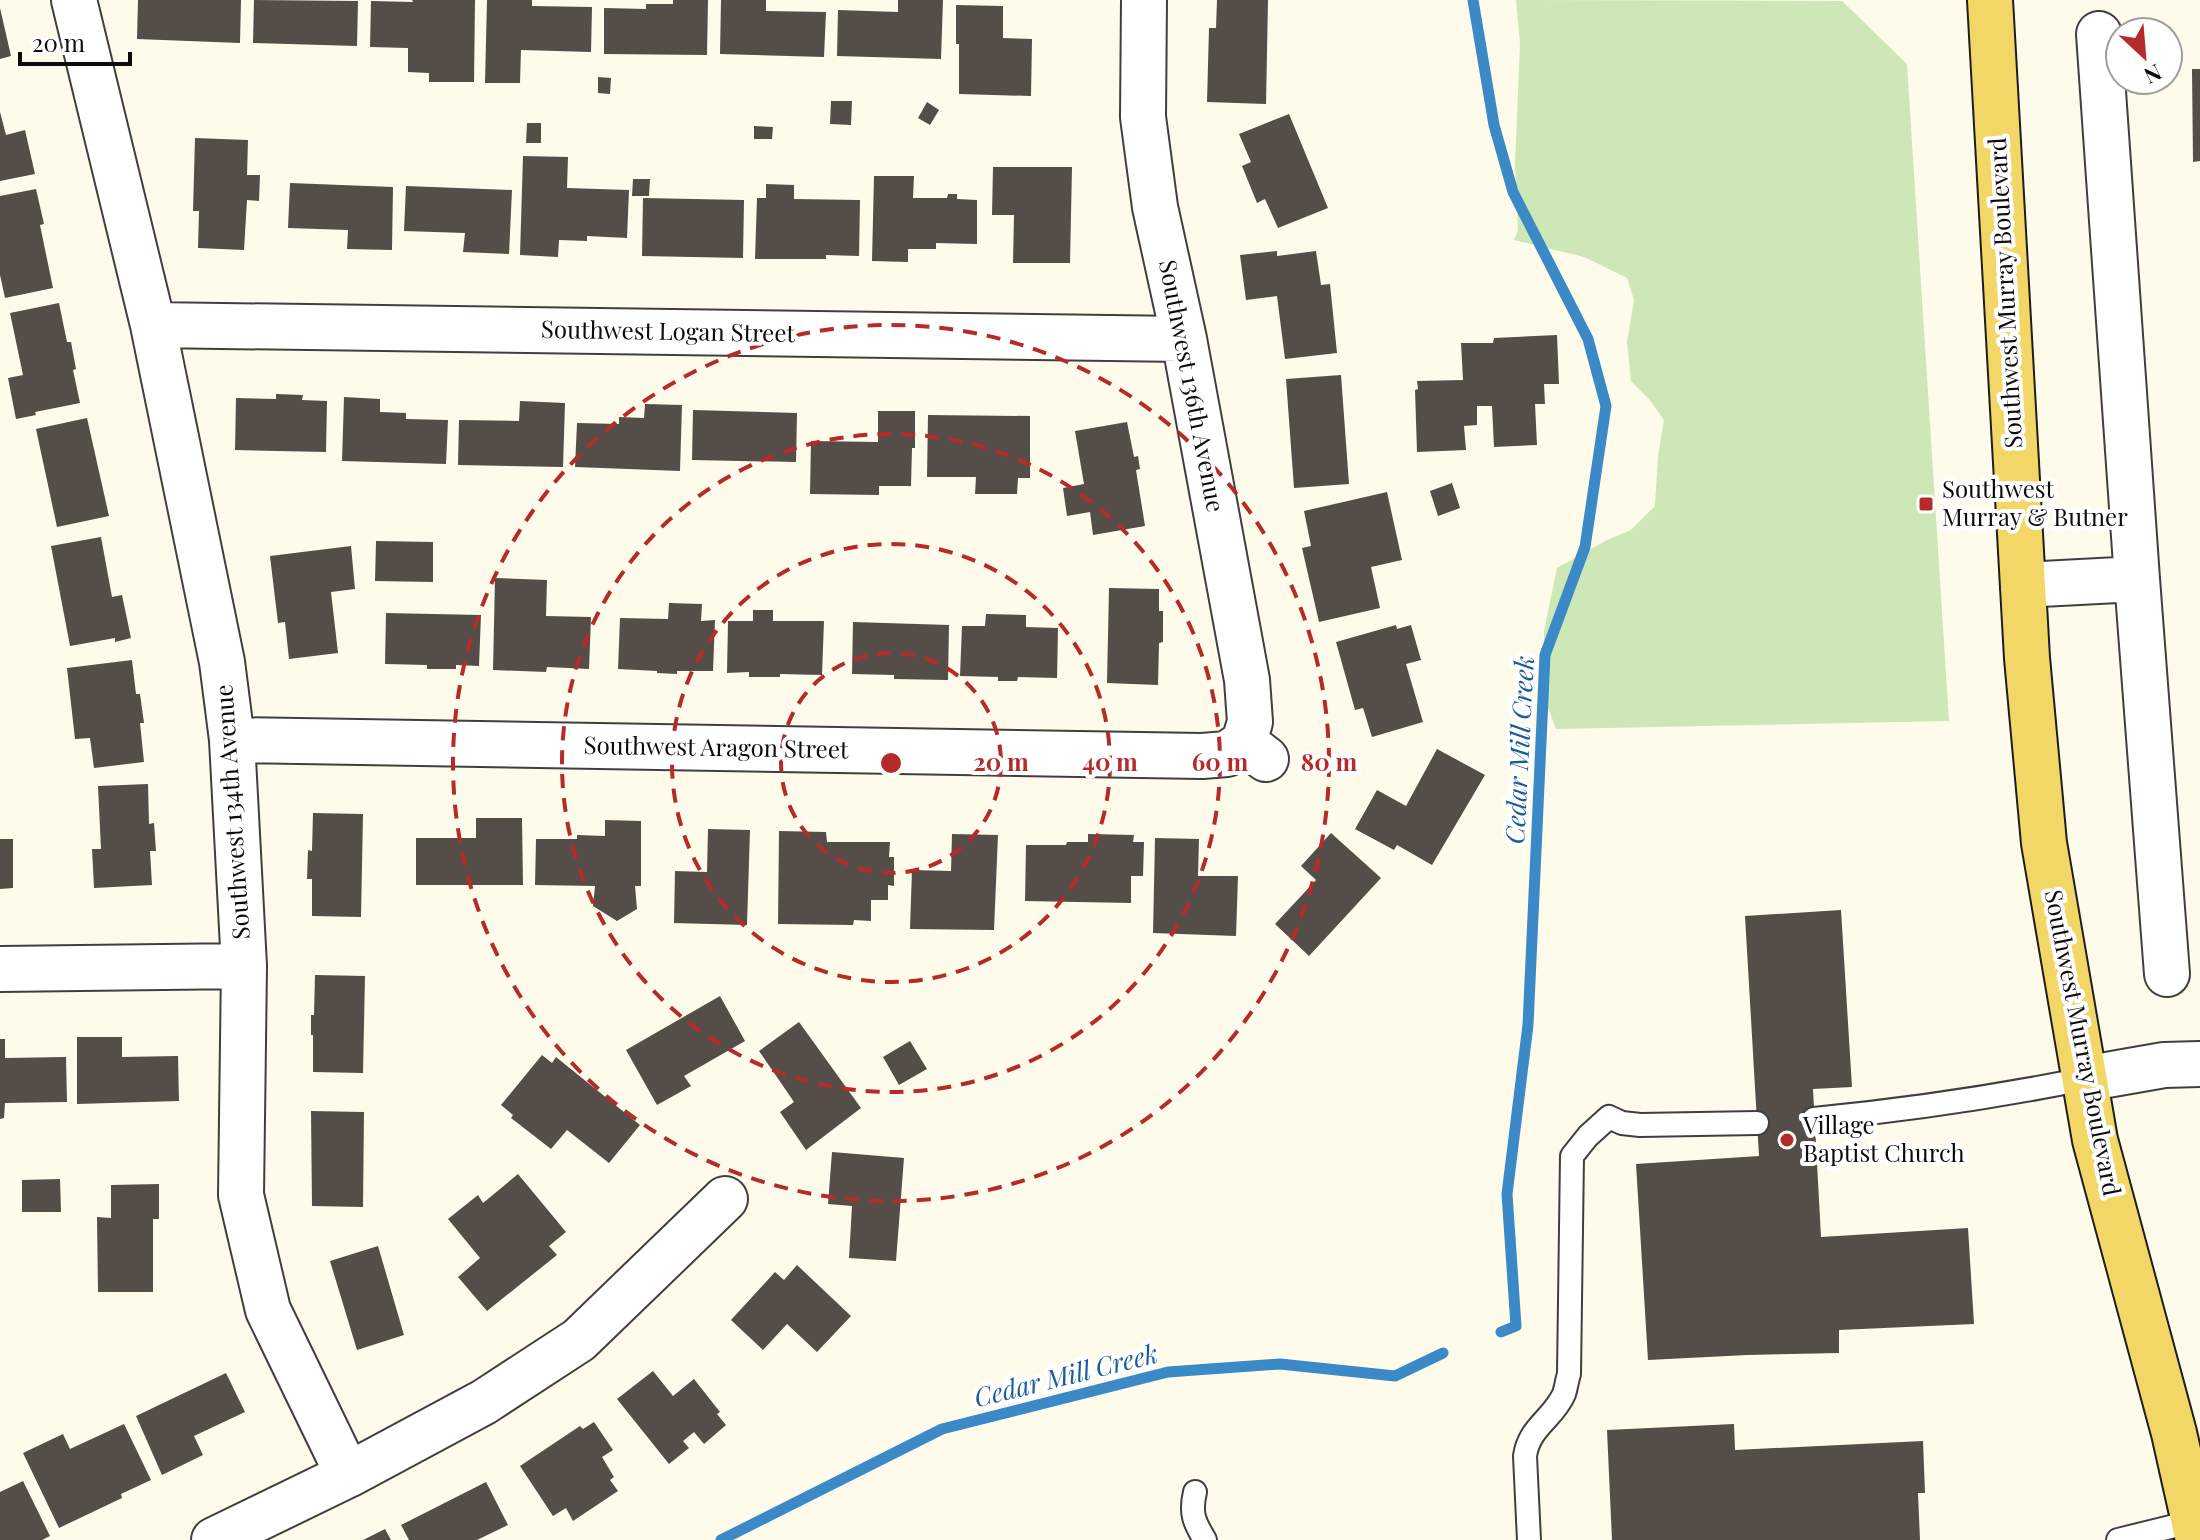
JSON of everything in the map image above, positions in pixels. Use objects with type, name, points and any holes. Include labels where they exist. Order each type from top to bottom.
[{"type":"main road","name":"Southwest Murray Boulevard","points":[[1990,0],[2023,585],[2044,843],[2095,1140],[2178,1446],[2196,1531]]},
{"type":"street","name":"Southwest 134th Avenue","points":[[74,0],[153,325],[222,662],[232,740],[244,966],[241,1195],[268,1310],[348,1475]]},
{"type":"street","name":"Southwest 136th Avenue","points":[[1144,0],[1143,117],[1155,207],[1184,339],[1247,680],[1255,750]]},
{"type":"street","points":[[2099,34],[2167,974]]},
{"type":"street","name":"Southwest Logan Street","points":[[153,325],[1184,339]]},
{"type":"street","points":[[2023,585],[2137,579]]},
{"type":"street","name":"Southwest Aragon Street","points":[[232,740],[1202,756],[1255,750]]},
{"type":"street","points":[[0,969],[244,966]]},
{"type":"street","points":[[2084,1079],[2164,1065],[2200,1064]]},
{"type":"street","points":[[214,1540],[348,1475],[484,1402],[579,1340],[725,1199]]},
{"type":"lane","points":[[1814,1119],[1890,1112],[2007,1095],[2084,1079]]},
{"type":"lane","points":[[1529,1540],[1527,1444],[1534,1430],[1564,1394],[1569,1374],[1572,1156],[1609,1117],[1622,1123],[1640,1125],[1757,1123]]},
{"type":"lane","points":[[1195,1492],[1191,1507],[1196,1525],[1205,1540]]},
{"type":"lane","points":[[2118,1540],[2196,1531]]},
{"type":"green space","points":[[1516,0],[1842,1],[1907,64],[1949,721],[1556,729],[1544,697],[1544,631],[1557,568],[1631,530],[1655,506],[1664,420],[1631,381],[1627,342],[1634,300],[1627,278],[1584,257],[1514,240],[1518,230],[1515,165],[1520,43]]},
{"type":"building","points":[[138,0],[241,0],[240,43],[137,39]]},
{"type":"building","points":[[254,0],[358,1],[357,46],[253,43]]},
{"type":"building","points":[[475,0],[474,82],[429,82],[429,73],[408,72],[408,48],[370,47],[371,1]]},
{"type":"building","points":[[487,0],[532,0],[532,6],[592,7],[591,52],[521,50],[520,83],[485,83]]},
{"type":"building","points":[[673,0],[708,0],[707,55],[604,54],[604,8],[646,9],[646,4],[673,4]]},
{"type":"building","points":[[721,0],[766,0],[766,11],[826,12],[824,57],[720,54]]},
{"type":"building","points":[[898,0],[943,0],[941,59],[837,56],[838,10],[898,12]]},
{"type":"building","points":[[1217,0],[1268,0],[1266,104],[1207,102],[1209,28],[1216,28]]},
{"type":"building","points":[[956,5],[1003,6],[1003,38],[1032,39],[1031,96],[959,94]]},
{"type":"building","points":[[0,8],[11,56],[0,59]]},
{"type":"building","points":[[2192,69],[2200,69],[2200,161],[2193,162]]},
{"type":"building","points":[[598,77],[611,78],[610,94],[598,93]]},
{"type":"building","points":[[831,101],[852,101],[851,125],[830,124]]},
{"type":"building","points":[[927,102],[939,110],[930,125],[918,118]]},
{"type":"building","points":[[0,112],[6,135],[25,130],[35,174],[0,181]]},
{"type":"building","points":[[1289,114],[1328,208],[1278,228],[1265,199],[1257,203],[1242,166],[1251,162],[1239,134]]},
{"type":"building","points":[[527,123],[541,123],[541,143],[526,143]]},
{"type":"building","points":[[754,126],[773,127],[772,139],[754,139]]},
{"type":"building","points":[[195,138],[248,140],[247,175],[260,175],[259,201],[247,200],[244,250],[198,248],[199,211],[193,211]]},
{"type":"building","points":[[523,156],[568,157],[567,188],[629,190],[627,238],[587,236],[587,241],[559,240],[558,257],[520,255]]},
{"type":"building","points":[[993,167],[1072,167],[1070,263],[1013,263],[1014,215],[992,215]]},
{"type":"building","points":[[874,176],[914,176],[913,198],[947,198],[948,194],[957,194],[957,199],[977,200],[977,244],[936,243],[936,249],[908,249],[908,262],[872,261]]},
{"type":"building","points":[[633,179],[650,179],[649,196],[632,196]]},
{"type":"building","points":[[290,183],[393,187],[392,250],[347,249],[348,230],[288,228]]},
{"type":"building","points":[[766,184],[794,185],[794,199],[860,200],[859,256],[755,259],[757,198],[766,198]]},
{"type":"building","points":[[406,186],[512,190],[509,254],[463,252],[465,233],[404,231]]},
{"type":"building","points":[[36,189],[53,288],[5,298],[0,275],[0,196]]},
{"type":"building","points":[[643,198],[744,200],[743,258],[642,256]]},
{"type":"building","points":[[1277,251],[1277,256],[1316,251],[1321,285],[1330,284],[1337,353],[1285,359],[1277,296],[1246,300],[1240,255]]},
{"type":"building","points":[[59,303],[67,342],[71,342],[80,403],[16,419],[8,378],[23,375],[10,313]]},
{"type":"building","points":[[1557,335],[1559,384],[1544,384],[1545,404],[1535,404],[1537,445],[1494,447],[1492,406],[1477,406],[1477,425],[1464,426],[1466,450],[1417,452],[1417,381],[1463,380],[1461,343],[1493,343],[1494,338]]},
{"type":"building","points":[[1341,375],[1349,484],[1294,488],[1286,379]]},
{"type":"building","points":[[276,394],[303,395],[302,400],[327,401],[326,452],[235,450],[236,398],[276,399]]},
{"type":"building","points":[[344,397],[380,399],[380,412],[406,413],[406,419],[448,420],[446,464],[342,461]]},
{"type":"building","points":[[520,401],[565,403],[563,467],[458,465],[459,420],[519,421]]},
{"type":"building","points":[[645,404],[682,405],[680,471],[575,467],[577,423],[619,424],[619,417],[644,418]]},
{"type":"building","points":[[693,410],[797,413],[796,462],[692,460]]},
{"type":"building","points":[[878,411],[915,411],[911,486],[879,486],[879,495],[810,494],[811,441],[878,442]]},
{"type":"building","points":[[928,415],[1030,416],[1030,478],[1018,478],[1017,494],[975,494],[976,477],[927,477]]},
{"type":"building","points":[[87,418],[109,516],[57,527],[36,429]]},
{"type":"building","points":[[1127,422],[1134,457],[1138,456],[1140,469],[1136,470],[1145,526],[1093,535],[1090,512],[1067,516],[1063,488],[1084,484],[1075,431]]},
{"type":"building","points":[[1452,483],[1460,508],[1438,516],[1430,491]]},
{"type":"building","points":[[1387,492],[1402,560],[1371,567],[1380,608],[1319,622],[1302,548],[1311,546],[1304,511]]},
{"type":"building","points":[[101,537],[112,597],[122,595],[131,638],[70,646],[51,546]]},
{"type":"building","points":[[376,541],[433,542],[433,582],[375,581]]},
{"type":"building","points":[[351,546],[355,589],[331,592],[338,653],[289,659],[285,622],[278,623],[270,556]]},
{"type":"building","points":[[495,578],[547,580],[546,616],[591,617],[589,669],[547,667],[546,672],[493,670]]},
{"type":"building","points":[[1109,588],[1159,589],[1163,642],[1159,643],[1158,685],[1107,683]]},
{"type":"building","points":[[669,603],[702,604],[701,621],[715,620],[713,671],[677,671],[677,674],[618,669],[620,618],[668,619]]},
{"type":"building","points":[[753,610],[773,610],[773,621],[824,621],[822,675],[749,677],[749,672],[727,673],[728,621],[753,621]]},
{"type":"building","points":[[386,613],[481,615],[479,666],[427,669],[427,665],[385,664]]},
{"type":"building","points":[[986,614],[1026,615],[1026,627],[1058,628],[1057,678],[1018,677],[1017,681],[998,681],[998,677],[960,676],[962,626],[985,626]]},
{"type":"building","points":[[853,622],[949,625],[948,680],[852,674]]},
{"type":"building","points":[[1396,625],[1397,629],[1411,625],[1421,660],[1406,664],[1423,722],[1372,737],[1363,708],[1355,710],[1336,642]]},
{"type":"building","points":[[132,660],[136,694],[140,694],[144,723],[140,723],[144,762],[94,768],[90,738],[75,739],[67,668]]},
{"type":"building","points":[[1437,749],[1485,775],[1432,865],[1397,845],[1394,850],[1355,829],[1377,790],[1406,806]]},
{"type":"building","points":[[148,784],[149,824],[154,823],[156,851],[150,851],[152,885],[94,888],[92,849],[101,849],[98,786]]},
{"type":"building","points":[[313,813],[363,814],[361,917],[312,916],[312,879],[307,879],[308,850],[312,851]]},
{"type":"building","points":[[476,818],[522,818],[523,885],[416,885],[416,838],[476,838]]},
{"type":"building","points":[[605,820],[641,821],[641,886],[635,886],[637,909],[617,921],[593,906],[595,886],[535,885],[536,839],[605,836]]},
{"type":"building","points":[[708,829],[750,830],[747,925],[674,923],[675,871],[707,872]]},
{"type":"building","points":[[779,831],[826,832],[827,842],[890,842],[889,857],[894,857],[894,886],[888,885],[888,900],[871,900],[871,921],[854,920],[853,925],[778,924]]},
{"type":"building","points":[[1331,833],[1381,878],[1309,956],[1275,924],[1316,880],[1301,866]]},
{"type":"building","points":[[952,834],[998,835],[994,930],[910,929],[912,870],[951,871]]},
{"type":"building","points":[[1088,834],[1134,835],[1133,842],[1144,842],[1143,876],[1131,876],[1131,903],[1025,901],[1026,845],[1088,842]]},
{"type":"building","points":[[1155,838],[1199,839],[1198,876],[1238,876],[1236,936],[1153,933]]},
{"type":"building","points":[[0,839],[13,839],[13,888],[0,889]]},
{"type":"building","name":"Village Baptist Church","points":[[1841,910],[1852,1087],[1813,1089],[1821,1237],[1968,1228],[1974,1324],[1839,1330],[1839,1353],[1648,1360],[1636,1164],[1759,1156],[1745,916]]},
{"type":"building","points":[[315,975],[365,976],[363,1073],[313,1072],[311,1015],[314,1015]]},
{"type":"building","points":[[720,996],[745,1041],[684,1076],[691,1086],[657,1105],[626,1050]]},
{"type":"building","points":[[799,1022],[861,1108],[806,1150],[780,1112],[794,1102],[759,1051]]},
{"type":"building","points":[[77,1037],[122,1037],[122,1057],[178,1056],[179,1101],[77,1104]]},
{"type":"building","points":[[0,1039],[5,1039],[5,1058],[66,1057],[67,1102],[5,1103],[4,1118],[0,1119]]},
{"type":"building","points":[[910,1041],[927,1069],[899,1085],[883,1057]]},
{"type":"building","points":[[542,1055],[552,1063],[556,1057],[640,1125],[609,1163],[567,1130],[551,1149],[511,1118],[513,1115],[501,1105]]},
{"type":"building","points":[[311,1111],[364,1112],[363,1207],[312,1206]]},
{"type":"building","points":[[832,1152],[904,1158],[896,1261],[849,1258],[852,1206],[828,1204]]},
{"type":"building","points":[[518,1174],[566,1232],[549,1246],[557,1255],[487,1311],[458,1277],[480,1258],[448,1219],[478,1195],[483,1203]]},
{"type":"building","points":[[60,1179],[61,1212],[22,1212],[22,1180]]},
{"type":"building","points":[[159,1184],[159,1219],[153,1219],[153,1292],[98,1292],[97,1217],[111,1218],[111,1185]]},
{"type":"building","points":[[378,1246],[404,1335],[357,1350],[330,1261]]},
{"type":"building","points":[[797,1265],[851,1316],[817,1352],[787,1324],[763,1350],[731,1320],[775,1272],[784,1280]]},
{"type":"building","points":[[653,1371],[673,1396],[694,1379],[720,1412],[717,1414],[726,1425],[704,1444],[694,1432],[683,1441],[689,1448],[669,1464],[617,1399]]},
{"type":"building","points":[[226,1373],[245,1412],[194,1436],[203,1455],[162,1475],[136,1416]]},
{"type":"building","points":[[594,1422],[613,1450],[602,1457],[614,1477],[610,1480],[618,1491],[573,1521],[566,1508],[553,1516],[520,1466],[580,1426],[583,1429]]},
{"type":"building","points":[[124,1424],[151,1480],[121,1494],[122,1498],[59,1528],[23,1453],[63,1434],[70,1449]]},
{"type":"building","points":[[1734,1424],[1735,1450],[1923,1441],[1925,1493],[1918,1493],[1920,1540],[1612,1540],[1607,1430]]},
{"type":"building","points":[[23,1481],[50,1536],[42,1540],[0,1540],[0,1492]]},
{"type":"building","points":[[486,1482],[508,1525],[477,1540],[409,1540],[401,1525]]},
{"type":"building","points":[[385,1529],[391,1540],[363,1540]]},
{"type":"waterway","name":"Cedar Mill Creek","points":[[1473,0],[1494,125],[1513,192],[1588,339],[1606,406],[1585,547],[1545,655],[1528,1025],[1507,1194],[1516,1326],[1501,1332]]},
{"type":"waterway","name":"Cedar Mill Creek","points":[[721,1540],[942,1429],[1168,1372],[1280,1364],[1395,1376],[1443,1353]]},
{"type":"place","name":"Southwest Murray & Butner","points":[[1926,504]]},
{"type":"place","name":"Village Baptist Church","points":[[1787,1140]]}]
